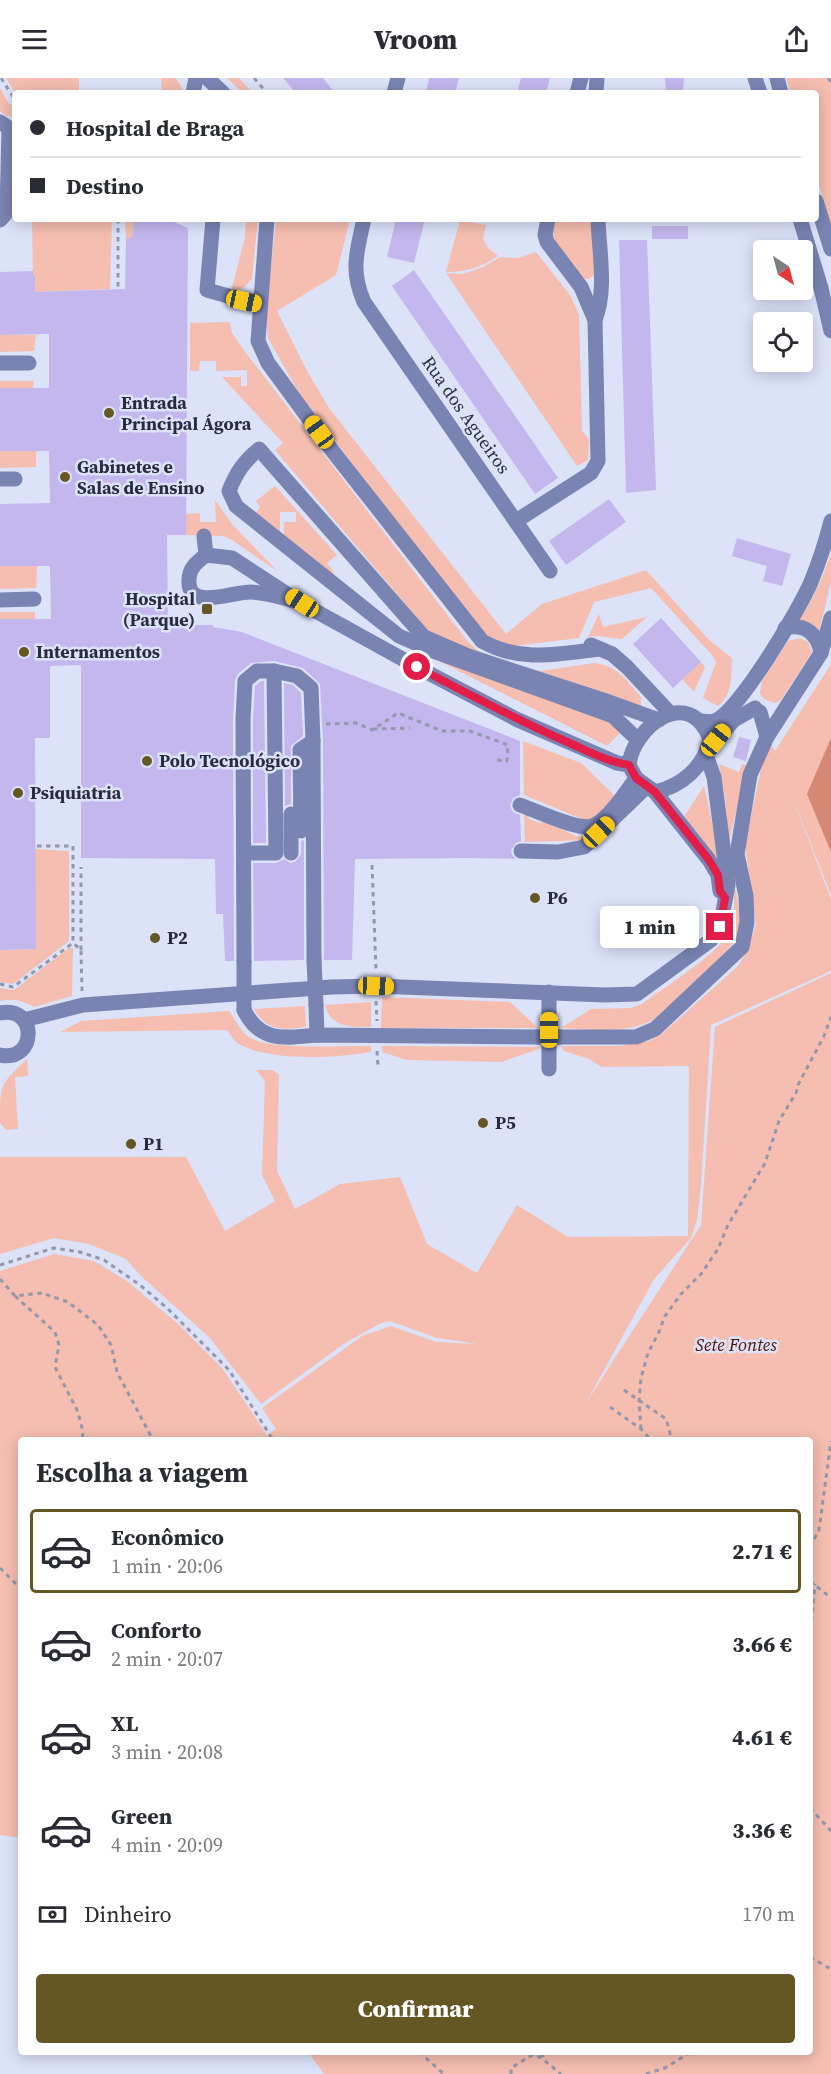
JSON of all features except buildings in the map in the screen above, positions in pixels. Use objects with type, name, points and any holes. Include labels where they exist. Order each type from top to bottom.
[{"type":"street","points":[[207,78],[221,90]]},
{"type":"street","points":[[0,122],[9,128],[7,212],[0,220]]},
{"type":"street","points":[[819,211],[831,249]]},
{"type":"street","points":[[213,222],[207,290],[260,304]]},
{"type":"street","points":[[267,222],[258,341],[268,363],[331,449],[482,641],[508,652],[587,643],[612,654],[627,667],[665,717]]},
{"type":"street","name":"Rua dos Agueiros","points":[[363,222],[355,260],[355,278],[364,302],[550,571]]},
{"type":"street","points":[[516,521],[591,473],[598,462],[595,320],[581,287],[547,242],[545,235],[547,222]]},
{"type":"street","points":[[595,320],[600,309],[601,283],[598,222]]},
{"type":"street","points":[[801,222],[821,288],[831,331]]},
{"type":"street","points":[[581,287],[601,283]]},
{"type":"street","points":[[0,363],[29,363]]},
{"type":"street","points":[[638,740],[613,716],[433,651],[399,636],[236,506],[229,491],[244,460],[259,448],[424,637],[468,656],[609,702],[665,717]]},
{"type":"street","points":[[700,721],[713,721],[725,715],[751,681],[810,584],[831,521]]},
{"type":"street","points":[[204,536],[206,555]]},
{"type":"street","points":[[206,555],[190,571],[188,584],[195,595],[206,599],[250,592],[274,595],[302,603]]},
{"type":"street","points":[[206,555],[232,558],[302,603],[518,720],[617,763],[642,780],[668,790],[689,776],[734,720],[758,710],[770,714],[786,707]]},
{"type":"street","points":[[0,600],[34,599]]},
{"type":"street","points":[[317,1035],[311,688],[297,676],[274,671],[257,671],[245,681],[243,719],[244,1010],[250,1022],[263,1034],[292,1038],[317,1035],[636,1037],[655,1029],[742,946],[747,914],[746,896],[737,854],[750,775],[767,737],[821,653],[831,618]]},
{"type":"street","points":[[785,628],[793,626],[808,630],[819,642],[821,653]]},
{"type":"street","points":[[274,671],[276,853]]},
{"type":"street","points":[[751,681],[749,692],[767,737]]},
{"type":"street","points":[[24,1020],[83,1005],[226,993],[376,986],[637,994],[711,939],[720,927],[728,885],[714,777],[707,752],[710,739],[700,721],[679,711],[665,717],[638,740],[633,748],[642,780],[709,860],[718,875],[720,891],[725,898]]},
{"type":"street","points":[[301,831],[300,750],[313,741]]},
{"type":"street","points":[[290,766],[291,853]]},
{"type":"street","points":[[520,805],[579,827],[591,827],[605,817],[642,780]]},
{"type":"street","points":[[521,851],[558,852],[584,847],[642,780]]},
{"type":"street","points":[[244,853],[314,852]]},
{"type":"street","points":[[549,992],[549,1069]]},
{"type":"street","points":[[0,1013],[13,1013],[24,1020],[29,1033],[25,1047],[19,1053],[11,1056],[0,1055]]},
{"type":"path","points":[[1,78],[12,95]]},
{"type":"path","points":[[254,78],[264,90]]},
{"type":"path","points":[[828,78],[831,82]]},
{"type":"path","points":[[118,222],[118,289]]},
{"type":"path","points":[[372,730],[398,713],[441,731],[470,731],[508,745],[507,761],[497,760]]},
{"type":"path","points":[[313,724],[356,723],[372,730],[410,728]]},
{"type":"path","points":[[37,846],[73,846],[73,943],[81,950]]},
{"type":"path","points":[[372,866],[377,1026]]},
{"type":"path","points":[[81,867],[83,1005]]},
{"type":"path","points":[[0,984],[13,987],[73,943]]},
{"type":"path","points":[[641,1429],[639,1401],[641,1378],[648,1353],[665,1316],[681,1294],[701,1274],[718,1249],[728,1225],[765,1163],[778,1122],[796,1093],[831,1017]]},
{"type":"path","points":[[377,1046],[378,1067]]},
{"type":"path","points":[[0,1265],[54,1248],[80,1252],[104,1260],[140,1284],[229,1370],[271,1437]]},
{"type":"path","points":[[0,1279],[15,1296],[55,1332],[59,1345],[56,1367],[78,1412],[82,1437]]},
{"type":"path","points":[[15,1296],[42,1293],[68,1302],[98,1325],[111,1345],[117,1372],[151,1437]]},
{"type":"path","points":[[624,1390],[666,1419],[671,1437]]},
{"type":"path","points":[[610,1407],[641,1429],[648,1437]]},
{"type":"path","points":[[813,1541],[819,1530],[831,1441]]},
{"type":"path","points":[[0,1568],[18,1586]]},
{"type":"path","points":[[815,1584],[831,1598]]},
{"type":"path","points":[[813,1606],[815,1584]]},
{"type":"path","points":[[813,1811],[831,1831]]},
{"type":"path","points":[[813,1959],[831,1969]]},
{"type":"path","points":[[422,2055],[444,2074]]},
{"type":"path","points":[[511,2074],[511,2068],[529,2055]]},
{"type":"path","points":[[536,2055],[561,2074]]},
{"type":"path","points":[[540,2057],[544,2055]]},
{"type":"path","points":[[646,2074],[665,2068],[686,2055]]},
{"type":"green space","points":[[6,78],[79,78],[79,90],[13,90]]},
{"type":"green space","points":[[161,78],[176,78],[183,90],[162,90]]},
{"type":"green space","points":[[227,78],[239,78],[252,90],[240,90]]},
{"type":"green space","points":[[786,78],[831,78],[831,225],[819,186],[819,90],[790,90]]},
{"type":"green space","points":[[0,88],[9,104],[12,105],[12,117],[6,116],[0,111]]},
{"type":"green space","points":[[32,222],[112,222],[110,289],[35,292],[35,276],[33,276]]},
{"type":"green space","points":[[125,222],[134,222],[132,237],[126,239]]},
{"type":"green space","points":[[246,222],[258,222],[252,278],[245,287],[236,291],[232,288],[245,237]]},
{"type":"green space","points":[[276,222],[349,222],[336,275],[277,311],[307,371],[329,408],[506,634],[542,604],[646,570],[709,640],[732,658],[729,690],[723,701],[718,706],[703,698],[716,662],[651,588],[594,602],[579,638],[514,646],[497,641],[485,634],[299,393],[268,338],[266,315]]},
{"type":"green space","points":[[459,222],[486,225],[483,239],[488,248],[498,256],[474,268],[446,272]]},
{"type":"green space","points":[[554,222],[593,222],[595,274],[589,279],[581,279],[560,251],[553,228]]},
{"type":"green space","points":[[536,252],[570,295],[579,315],[582,431],[589,439],[588,460],[577,466],[446,273],[463,274],[483,267],[500,257],[518,258]]},
{"type":"green space","points":[[230,322],[232,333],[243,349],[468,642],[487,655],[486,657],[429,632],[275,450],[283,443],[222,377],[241,377],[241,386],[247,386],[247,370],[216,371],[216,361],[200,361],[199,371],[190,371],[190,323]]},
{"type":"green space","points":[[0,335],[36,335],[34,351],[0,352]]},
{"type":"green space","points":[[0,381],[34,381],[33,388],[0,388]]},
{"type":"green space","points":[[0,451],[36,451],[36,467],[0,468]]},
{"type":"green space","points":[[275,486],[337,555],[327,563],[334,572],[331,575],[284,536],[284,522],[296,522],[296,512],[280,512],[280,534],[255,514],[260,507],[256,501]]},
{"type":"green space","points":[[215,500],[232,524],[277,571],[223,536],[186,535],[186,514],[200,513],[200,522],[216,522]]},
{"type":"green space","points":[[831,553],[831,582],[819,631],[799,621],[825,571]]},
{"type":"green space","points":[[0,566],[37,566],[36,588],[0,589]]},
{"type":"green space","points":[[0,612],[35,612],[35,619],[0,619]]},
{"type":"green space","points":[[599,614],[603,627],[647,617],[622,639],[588,637]]},
{"type":"green space","points":[[800,638],[808,642],[812,652],[781,700],[775,703],[765,700],[760,694],[762,681],[788,641]]},
{"type":"green space","points":[[435,659],[609,718],[623,730],[607,746]]},
{"type":"green space","points":[[701,662],[705,667],[694,692],[682,679]]},
{"type":"green space","points":[[594,663],[615,670],[626,680],[641,697],[641,710],[530,670],[541,671]]},
{"type":"green space","name":"Sete Fontes","points":[[831,664],[831,895],[788,786],[831,899],[831,971],[711,1025],[697,1220],[691,1238],[654,1279],[586,1403],[701,1225],[715,1027],[831,973],[831,2074],[324,2074],[310,2055],[813,2055],[813,1437],[18,1437],[18,1838],[0,1835],[0,1271],[54,1254],[94,1261],[127,1281],[179,1325],[222,1368],[267,1435],[276,1429],[262,1408],[362,1336],[391,1326],[436,1342],[478,1344],[437,1338],[390,1321],[381,1323],[345,1343],[261,1404],[210,1338],[141,1276],[126,1259],[89,1244],[54,1238],[0,1254],[0,1157],[186,1157],[225,1231],[275,1201],[262,1175],[265,1081],[256,1070],[273,1070],[279,1075],[277,1171],[295,1209],[340,1184],[400,1177],[427,1244],[477,1273],[517,1205],[568,1237],[688,1236],[689,1066],[602,1067],[589,1059],[564,1051],[561,1046],[620,1046],[649,1041],[664,1032],[738,966],[748,950],[756,924],[745,845],[761,769],[770,744],[775,751]]},
{"type":"green space","points":[[523,741],[581,763],[616,797],[592,821],[524,795]]},
{"type":"green space","points":[[719,764],[739,772],[742,764],[747,765],[727,842],[726,803]]},
{"type":"green space","points":[[704,786],[722,868],[682,820]]},
{"type":"green space","points":[[524,814],[528,815],[529,819],[540,823],[545,822],[587,840],[525,842]]},
{"type":"green space","points":[[35,849],[69,851],[69,941],[13,984],[0,982],[0,950],[35,949]]},
{"type":"green space","points":[[734,890],[736,890],[740,921],[739,932],[734,941],[714,964],[655,1019],[621,1029],[561,1028],[591,1009],[631,1008],[642,1004],[705,959],[725,938],[731,928],[734,915]]},
{"type":"green space","points":[[69,948],[73,948],[72,996],[34,1007],[17,1001],[0,1001],[0,988],[14,990]]},
{"type":"green space","points":[[382,997],[510,1002],[538,1028],[381,1028]]},
{"type":"green space","points":[[371,1002],[371,1027],[343,1025],[332,1018],[325,1005]]},
{"type":"green space","points":[[305,1006],[306,1027],[290,1029],[264,1022],[254,1009]]},
{"type":"green space","points":[[229,1011],[249,1037],[259,1041],[289,1046],[371,1046],[371,1052],[322,1057],[268,1054],[239,1044],[227,1030],[60,1032],[81,1021]]},
{"type":"green space","points":[[382,1046],[539,1047],[539,1049],[501,1062],[407,1060],[382,1052]]},
{"type":"green space","points":[[27,1059],[28,1076],[15,1077],[18,1129],[6,1130],[0,1123],[1,1092],[11,1074]]},
{"type":"shaded area","points":[[831,738],[831,852],[807,794]]},
{"type":"place","name":"Entrada Principal Ágora","points":[[109,413]]},
{"type":"place","name":"Gabinetes e Salas de Ensino","points":[[65,477]]},
{"type":"place","name":"Hospital (Parque)","points":[[207,609]]},
{"type":"place","name":"Internamentos","points":[[24,652]]},
{"type":"place","name":"Polo Tecnológico","points":[[147,761]]},
{"type":"place","name":"Psiquiatria","points":[[18,793]]},
{"type":"place","name":"P6","points":[[535,898]]},
{"type":"place","name":"P2","points":[[155,938]]},
{"type":"place","name":"P5","points":[[483,1123]]},
{"type":"place","name":"P1","points":[[131,1144]]},
{"type":"route","points":[[417,667],[518,720],[602,757],[629,765],[636,778],[655,792],[709,860],[718,875],[720,891],[725,898],[720,927]]}]
